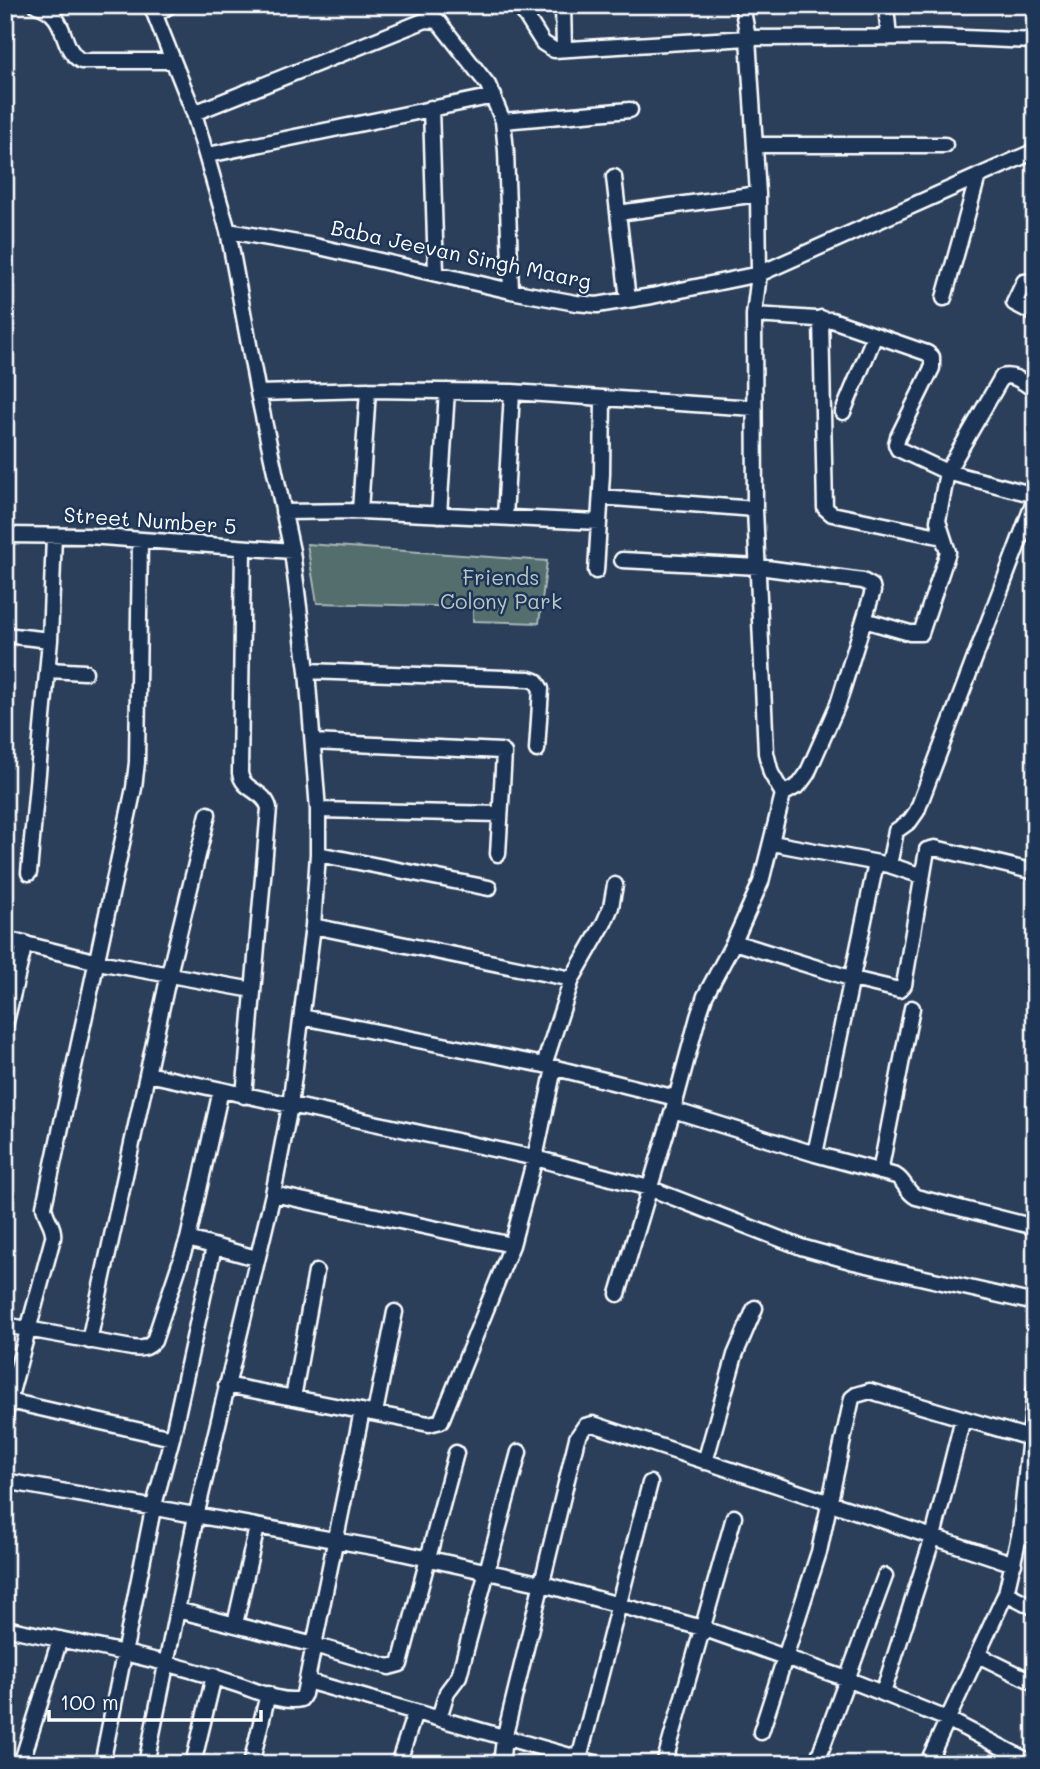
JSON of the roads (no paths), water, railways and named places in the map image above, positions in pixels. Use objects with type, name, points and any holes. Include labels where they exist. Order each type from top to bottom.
[{"type":"street","points":[[36,5],[55,9],[73,53],[81,61],[173,61]]},
{"type":"street","points":[[146,1764],[196,1516],[273,1194],[290,1106],[313,926],[318,854],[318,810],[307,671],[292,551],[258,393],[228,231],[194,113],[153,10],[170,5]]},
{"type":"street","points":[[519,5],[547,48],[554,50],[748,38],[939,37],[1035,41]]},
{"type":"street","points":[[563,5],[564,49]]},
{"type":"street","points":[[618,1294],[705,996],[734,942],[761,882],[783,794],[771,773],[766,753],[755,509],[754,315],[759,274],[758,194],[748,38],[742,5]]},
{"type":"street","points":[[886,5],[889,38]]},
{"type":"street","points":[[194,113],[433,19],[438,21],[494,96],[503,121],[510,291]]},
{"type":"street","points":[[208,155],[494,96]]},
{"type":"street","points":[[431,108],[436,273]]},
{"type":"street","points":[[503,121],[630,110]]},
{"type":"street","points":[[755,145],[946,145]]},
{"type":"street","name":"Baba Jeevan Singh Maarg","points":[[228,231],[315,246],[510,291],[597,305],[759,274],[1035,151]]},
{"type":"street","points":[[944,298],[978,176]]},
{"type":"street","points":[[614,177],[628,300]]},
{"type":"street","points":[[618,212],[758,194]]},
{"type":"street","points":[[1035,281],[1024,282],[1014,303],[1035,314]]},
{"type":"street","points":[[754,315],[821,318],[844,323],[927,353],[932,357],[932,368],[896,444],[902,452],[947,472],[1035,497],[917,811],[910,821],[896,831],[883,864],[853,979],[815,1154]]},
{"type":"street","points":[[821,318],[825,508],[832,514],[943,537]]},
{"type":"street","points":[[843,412],[875,335]]},
{"type":"street","points":[[864,620],[910,633],[921,633],[948,552],[938,521],[947,472],[1002,377],[1014,377],[1035,390]]},
{"type":"street","points":[[360,511],[368,390]]},
{"type":"street","points":[[258,393],[447,391],[754,408]]},
{"type":"street","points":[[439,515],[447,391]]},
{"type":"street","points":[[505,517],[512,393]]},
{"type":"street","points":[[596,570],[603,398]]},
{"type":"street","points":[[601,498],[755,509]]},
{"type":"street","points":[[283,512],[360,511],[599,522]]},
{"type":"street","name":"Street Number 5","points":[[5,535],[140,540],[292,551]]},
{"type":"street","points":[[29,873],[48,670],[54,536]]},
{"type":"street","points":[[140,540],[137,761],[134,788],[44,1206],[45,1216],[54,1233],[7,1408],[172,1438]]},
{"type":"street","points":[[243,548],[240,773],[243,782],[263,796],[269,808],[244,1096]]},
{"type":"street","points":[[622,560],[759,566],[869,583],[872,586],[873,591],[838,704],[807,774],[799,785],[783,794]]},
{"type":"street","points":[[5,635],[50,640]]},
{"type":"street","points":[[48,670],[85,672]]},
{"type":"street","points":[[307,671],[536,681],[541,689],[537,750]]},
{"type":"street","points":[[313,742],[498,749],[504,754],[498,854]]},
{"type":"street","points":[[318,810],[500,814]]},
{"type":"street","points":[[89,1341],[169,974],[208,814]]},
{"type":"street","points":[[772,842],[883,864],[922,876]]},
{"type":"street","points":[[734,942],[894,990],[902,988],[926,854],[931,848],[1035,872]]},
{"type":"street","points":[[318,854],[489,888]]},
{"type":"street","points":[[226,1385],[429,1423],[441,1421],[512,1245],[536,1158],[549,1066],[572,979],[604,923],[611,907],[615,885]]},
{"type":"street","points":[[313,926],[572,979]]},
{"type":"street","points":[[5,939],[98,962],[253,990]]},
{"type":"street","points":[[5,1026],[25,943]]},
{"type":"street","points":[[880,1172],[912,1008]]},
{"type":"street","points":[[302,1017],[549,1066],[674,1104],[815,1154],[899,1177],[916,1197],[1035,1227]]},
{"type":"street","points":[[149,1074],[536,1158],[649,1188],[801,1247],[854,1262],[1035,1303]]},
{"type":"street","points":[[5,1325],[132,1348],[143,1349],[150,1346],[188,1239],[221,1090]]},
{"type":"street","points":[[273,1194],[512,1245]]},
{"type":"street","points":[[188,1239],[256,1258]]},
{"type":"street","points":[[102,1764],[153,1508],[172,1438],[214,1247]]},
{"type":"street","points":[[293,1398],[316,1272]]},
{"type":"street","points":[[705,1462],[735,1355],[755,1308]]},
{"type":"street","points":[[5,1628],[125,1651],[293,1701],[301,1699],[368,1412],[395,1312]]},
{"type":"street","points":[[761,1732],[784,1656],[811,1582],[850,1405],[856,1395],[870,1391],[1030,1438]]},
{"type":"street","points":[[927,1764],[1006,1593],[1030,1486],[1030,1438],[1034,1395]]},
{"type":"street","points":[[883,1693],[933,1537],[962,1418]]},
{"type":"street","points":[[500,1764],[577,1438],[585,1426],[593,1424],[1014,1564]]},
{"type":"street","points":[[439,1718],[447,1692],[459,1675],[519,1452]]},
{"type":"street","points":[[177,1610],[389,1667],[400,1664],[456,1453]]},
{"type":"street","points":[[5,1481],[427,1558],[543,1584],[702,1628],[847,1679],[947,1719],[1034,1764]]},
{"type":"street","points":[[579,1759],[650,1483]]},
{"type":"street","points":[[664,1764],[734,1517]]},
{"type":"street","points":[[235,1624],[257,1527]]},
{"type":"street","points":[[1020,1532],[1035,1539]]},
{"type":"street","points":[[816,1764],[885,1576]]},
{"type":"street","points":[[1006,1593],[1035,1608]]},
{"type":"street","points":[[21,1764],[60,1639]]},
{"type":"street","points":[[978,1655],[1035,1683]]},
{"type":"street","points":[[193,1764],[214,1676]]},
{"type":"street","points":[[307,1681],[598,1764]]},
{"type":"street","points":[[251,1764],[268,1694]]},
{"type":"street","points":[[398,1764],[415,1713]]},
{"type":"park label","name":"Friends Colony Park","points":[[501,590]]}]
